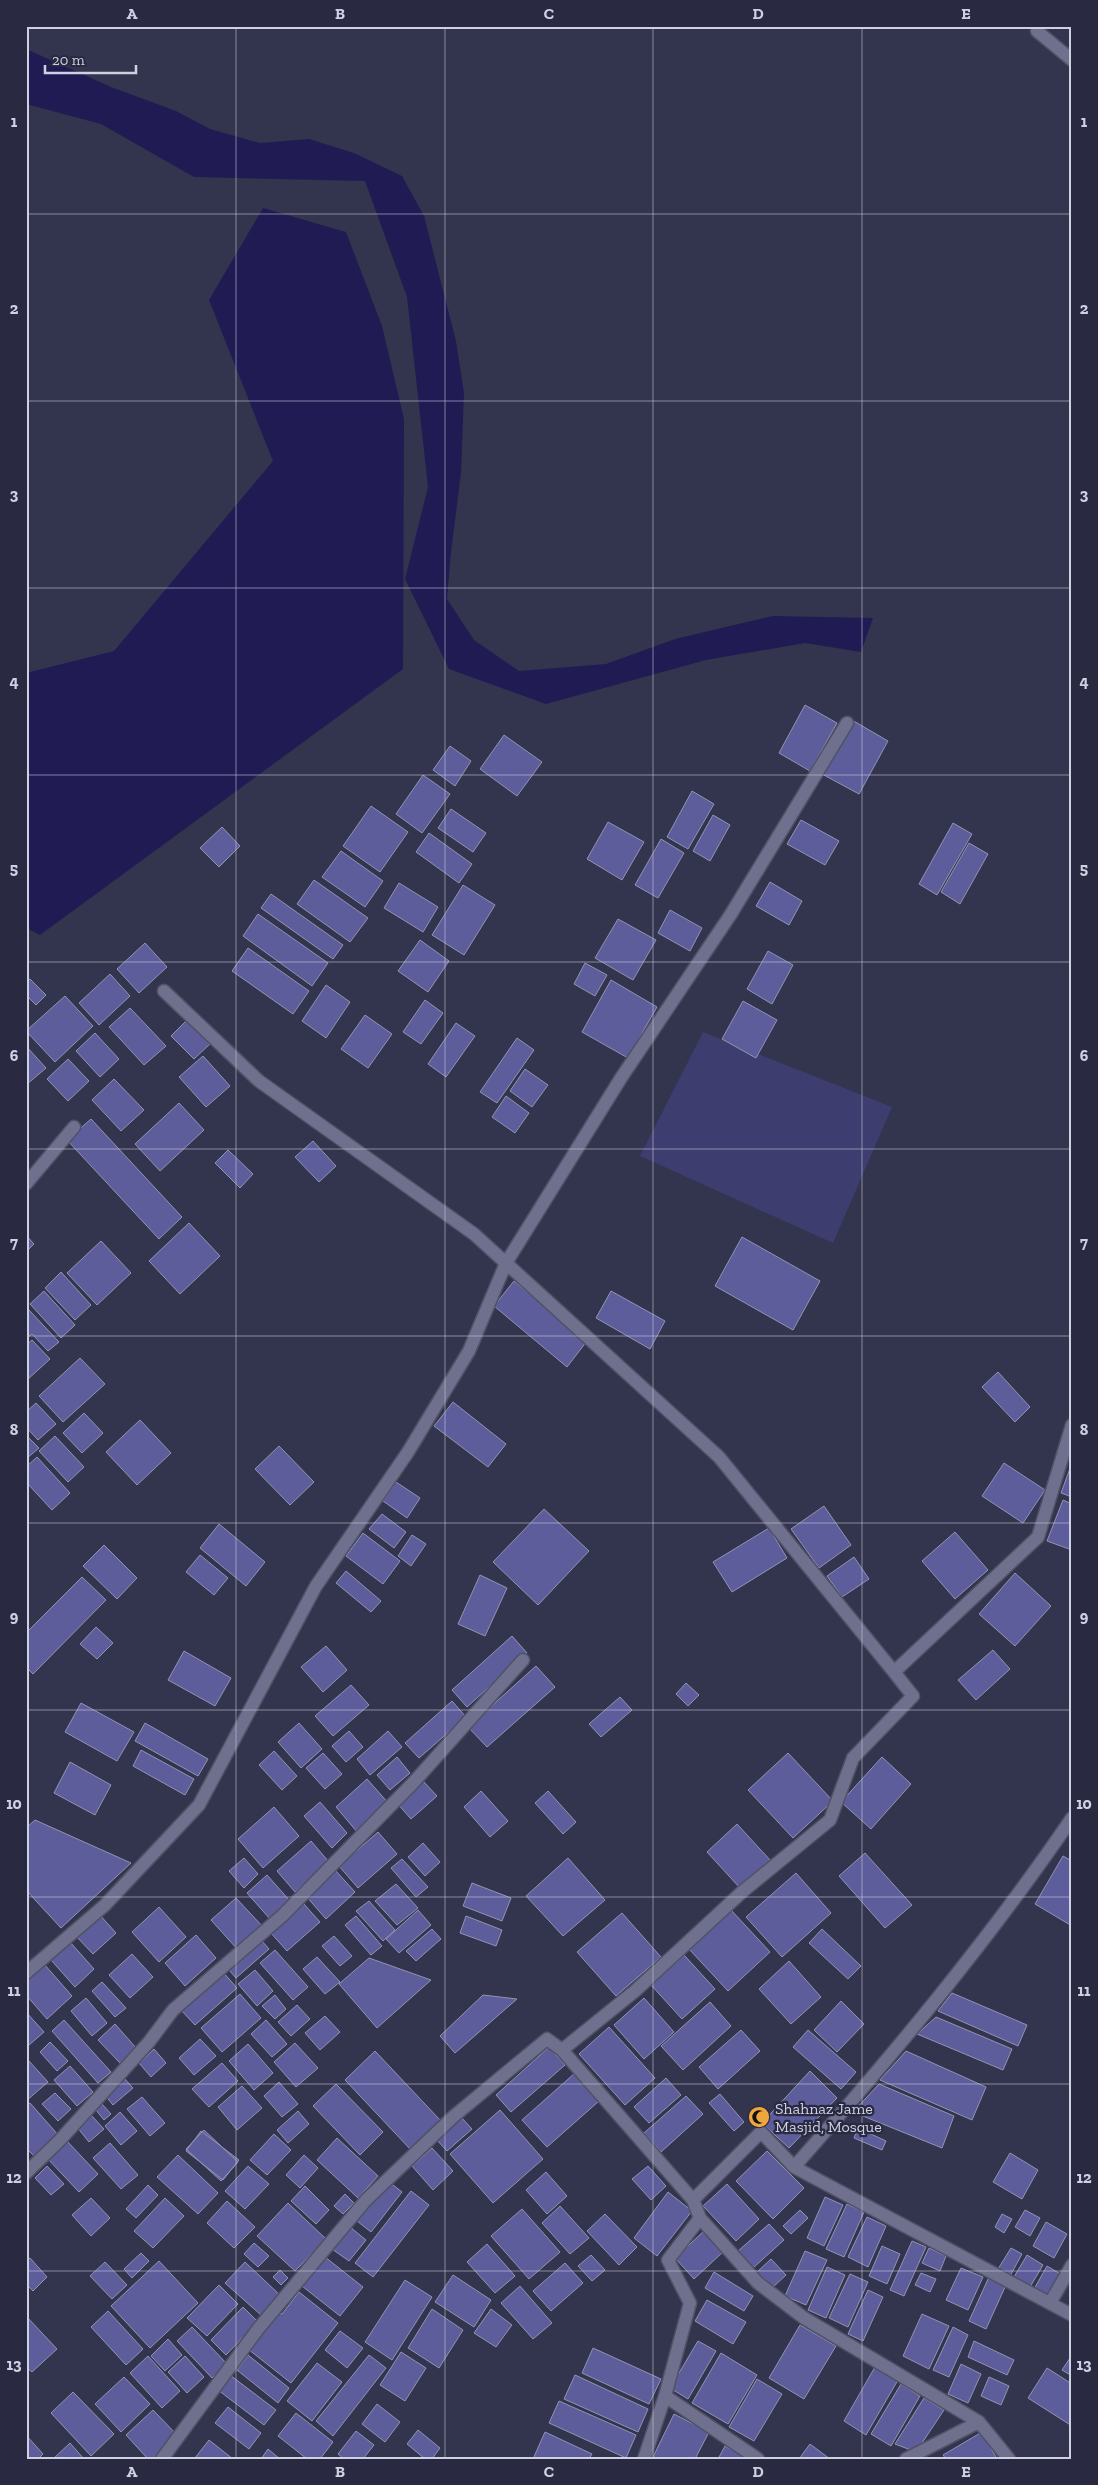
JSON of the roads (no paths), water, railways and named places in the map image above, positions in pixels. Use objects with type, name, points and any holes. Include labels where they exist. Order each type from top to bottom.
[{"type":"street","points":[[1037,32],[1072,60]]},
{"type":"street","points":[[26,1973],[105,1905],[199,1805],[316,1586],[408,1452],[469,1351],[506,1263],[621,1078],[731,914],[847,723]]},
{"type":"street","points":[[164,991],[259,1081],[474,1234],[719,1457],[913,1696],[854,1758],[830,1820],[742,1892],[636,1991],[562,2050]]},
{"type":"street","points":[[26,1184],[74,1127]]},
{"type":"street","points":[[894,1672],[1038,1537],[1072,1425]]},
{"type":"street","points":[[26,2173],[60,2140],[150,2042],[173,2010],[282,1916],[412,1783],[522,1660]]},
{"type":"street","points":[[794,2167],[954,1981],[1037,1870],[1072,1818]]},
{"type":"street","points":[[162,2459],[258,2329],[366,2200],[454,2116],[547,2039],[562,2050],[693,2200],[700,2218],[758,2283],[804,2318],[979,2422],[1009,2459]]},
{"type":"street","points":[[693,2200],[761,2132],[794,2167],[1072,2315]]},
{"type":"street","points":[[644,2459],[665,2396],[690,2303],[668,2260],[700,2218]]},
{"type":"street","points":[[1050,2303],[1072,2265]]},
{"type":"street","points":[[665,2396],[758,2459]]},
{"type":"street","points":[[906,2459],[979,2422]]},
{"type":"place","name":"Shahnaz Jame Masjid, Mosque","points":[[759,2117]]}]
